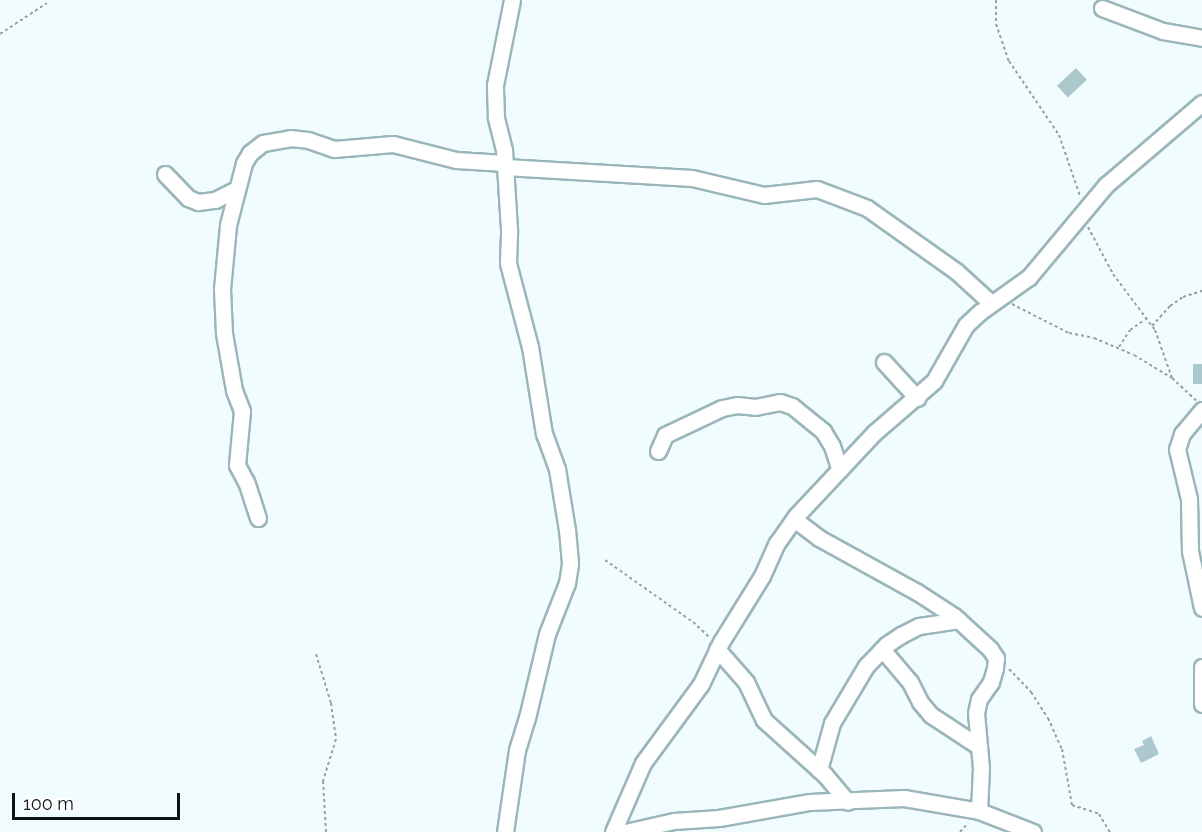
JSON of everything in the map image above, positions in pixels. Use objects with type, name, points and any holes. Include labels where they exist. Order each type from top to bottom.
[{"type":"street","points":[[505,832],[517,750],[527,718],[539,661],[567,583],[570,563],[557,469],[544,434],[530,347],[508,263],[505,165],[496,117],[495,85],[512,0]]},
{"type":"street","points":[[1102,8],[1164,31],[1202,38]]},
{"type":"street","points":[[613,832],[644,763],[686,708],[701,684],[718,648],[794,519],[875,432],[917,398],[940,375],[966,325],[1029,277],[1083,212],[1130,162],[1202,103]]},
{"type":"street","points":[[258,518],[246,482],[237,465],[242,411],[234,390],[223,315],[222,289],[228,225],[237,189],[250,153],[274,139],[308,140],[334,149],[393,144],[456,160],[692,178],[764,195],[816,189],[867,208],[995,301]]},
{"type":"street","points":[[165,174],[188,198],[198,202],[215,200],[237,189]]},
{"type":"street","points":[[884,362],[917,398]]},
{"type":"street","points":[[658,451],[665,435],[722,408],[737,405],[755,407],[780,402],[792,406],[823,431],[832,446],[840,470]]},
{"type":"street","points":[[1202,408],[1182,434],[1177,449],[1189,499],[1190,550],[1202,608]]},
{"type":"street","points":[[794,519],[819,538],[917,592],[959,620],[982,640],[996,658],[991,682],[979,699],[976,713],[981,785],[979,810]]},
{"type":"street","points":[[819,770],[832,723],[866,666],[882,649],[901,635],[919,626],[959,620]]},
{"type":"street","points":[[718,648],[746,682],[764,720],[819,770],[848,802]]},
{"type":"street","points":[[882,649],[910,682],[920,702],[930,715],[978,746]]},
{"type":"street","points":[[1202,667],[1202,704]]},
{"type":"street","points":[[625,832],[674,821],[719,818],[809,802],[904,798],[979,810],[1033,832]]},
{"type":"path","points":[[996,0],[996,24],[1009,61],[1059,135],[1083,212],[1113,274],[1152,326],[1172,378]]},
{"type":"path","points":[[0,34],[48,3]]},
{"type":"path","points":[[1152,326],[1170,306],[1183,297],[1202,291]]},
{"type":"path","points":[[995,301],[1070,333],[1119,347],[1172,378],[1202,408]]},
{"type":"path","points":[[1119,347],[1130,330],[1147,318]]},
{"type":"path","points":[[605,560],[693,622],[718,648]]},
{"type":"path","points":[[316,654],[331,703],[336,739],[323,781],[326,832]]},
{"type":"path","points":[[996,658],[1018,677],[1048,718],[1062,748],[1072,805],[1099,814],[1110,832]]},
{"type":"building","points":[[1076,68],[1087,80],[1068,97],[1057,86]]},
{"type":"building","points":[[1193,364],[1202,364],[1202,384],[1193,384]]},
{"type":"building","points":[[1151,736],[1159,754],[1141,763],[1134,749],[1144,745],[1142,741]]}]
